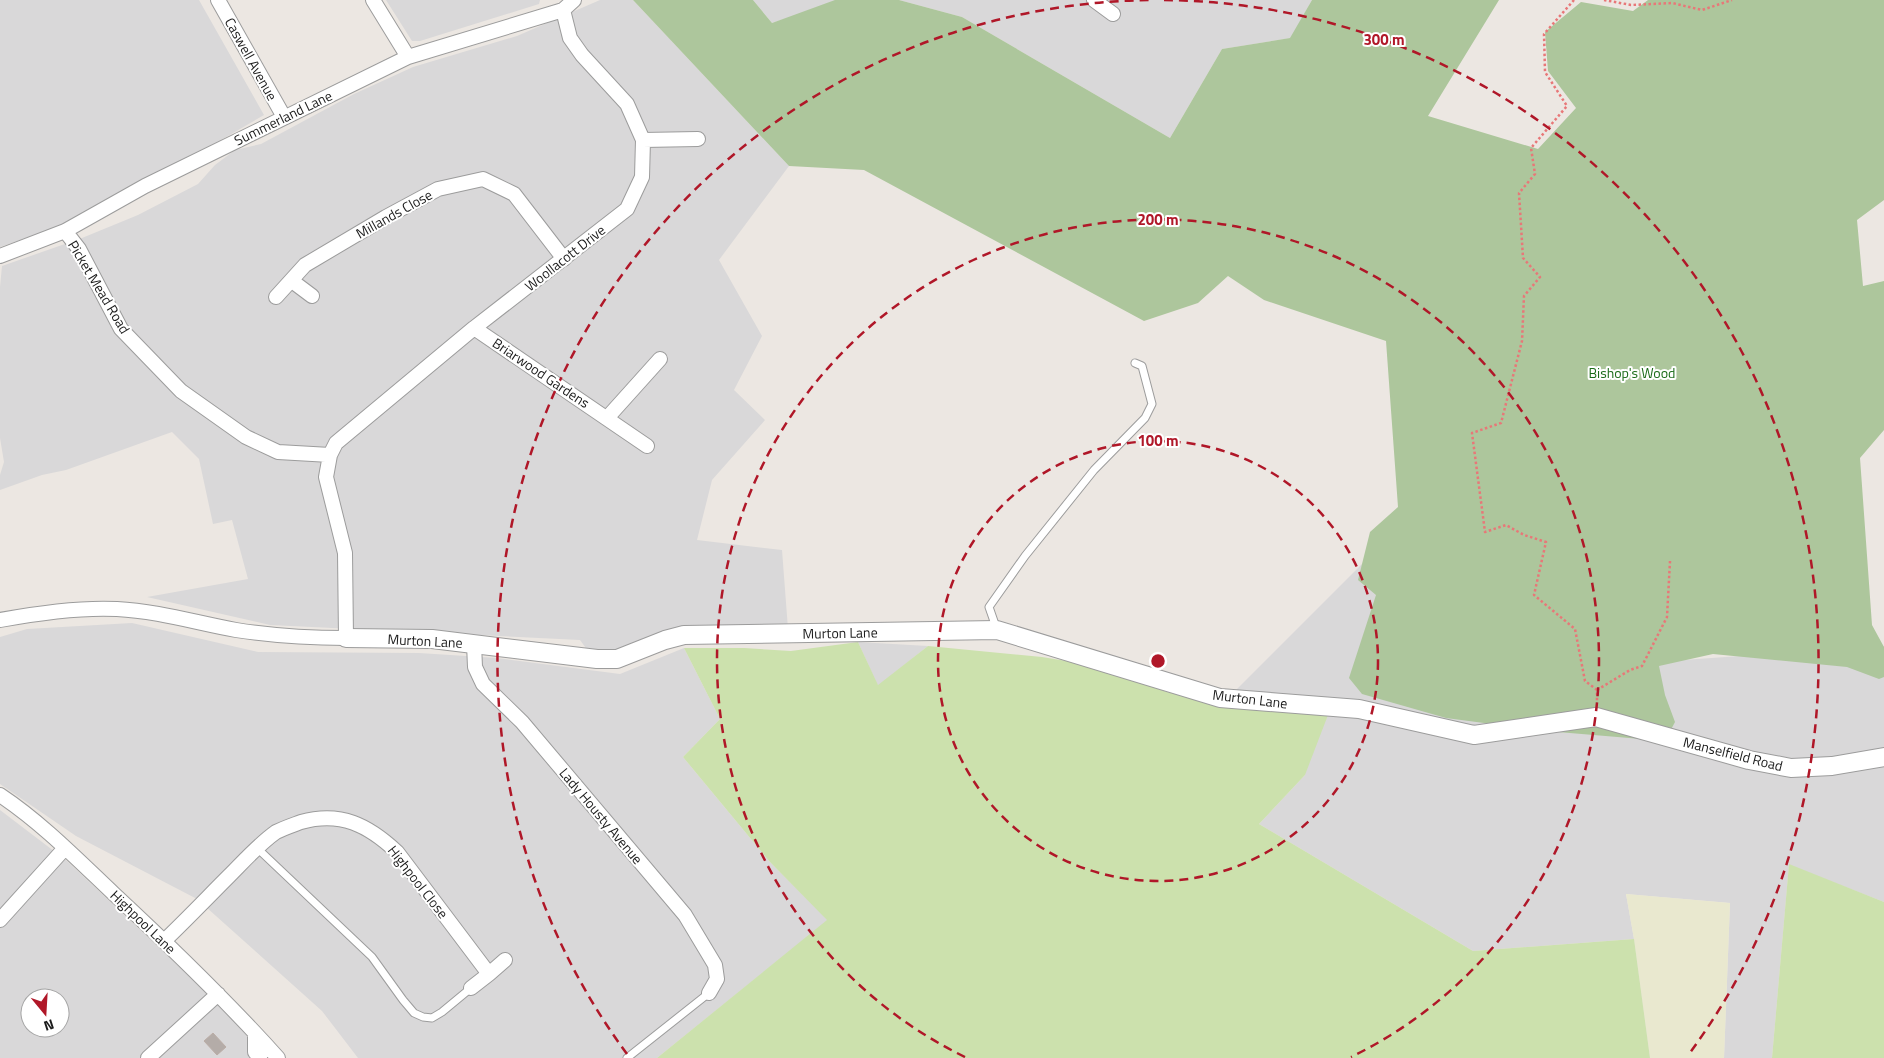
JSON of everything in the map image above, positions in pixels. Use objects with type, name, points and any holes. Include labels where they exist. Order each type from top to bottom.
[{"type":"street","name":"Caswell Avenue","points":[[218,0],[284,118]]},
{"type":"street","points":[[373,0],[408,57]]},
{"type":"street","name":"Summerland Lane","points":[[0,256],[65,231],[145,186],[408,57],[574,0]]},
{"type":"street","points":[[1094,0],[1113,14]]},
{"type":"street","name":"Woollacott Drive","points":[[330,455],[336,443],[474,328],[627,210],[642,177],[643,140],[627,104],[582,55],[570,38],[558,5]]},
{"type":"street","points":[[643,140],[698,140]]},
{"type":"street","name":"Millands Close","points":[[276,297],[305,265],[386,217],[438,189],[483,179],[514,194],[564,258]]},
{"type":"street","name":"Picket Mead Road","points":[[65,231],[79,249],[121,329],[181,391],[246,437],[278,452],[330,455]]},
{"type":"street","points":[[292,281],[312,296]]},
{"type":"street","name":"Briarwood Gardens","points":[[474,328],[647,446]]},
{"type":"street","points":[[607,418],[660,359]]},
{"type":"street","points":[[330,455],[326,477],[345,553],[346,638]]},
{"type":"street","name":"Murton Lane","points":[[0,620],[42,613],[85,609],[117,609],[153,613],[236,630],[303,638],[432,639],[617,659],[665,640],[684,635],[997,630],[1220,698],[1359,709],[1474,735],[1596,717],[1671,738]]},
{"type":"street","name":"Lady Housty Avenue","points":[[474,644],[474,667],[483,684],[522,722],[686,915],[715,965],[717,979],[709,992]]},
{"type":"street","name":"Manselfield Road","points":[[1671,738],[1749,760],[1792,768],[1832,766],[1884,757]]},
{"type":"street","name":"Highpool Lane","points":[[0,795],[17,806],[65,848],[164,941],[218,994],[278,1058]]},
{"type":"street","name":"Highpool Close","points":[[164,941],[257,848],[277,832],[294,824],[316,818],[335,818],[354,822],[369,830],[386,841],[397,852],[489,974]]},
{"type":"street","points":[[0,920],[65,848]]},
{"type":"street","points":[[471,988],[505,960]]},
{"type":"street","points":[[148,1058],[218,994]]},
{"type":"street","points":[[256,1033],[255,1052],[260,1058]]},
{"type":"lane","points":[[997,630],[989,607],[1025,556],[1094,470],[1145,418],[1152,404],[1142,366],[1135,363]]},
{"type":"lane","points":[[257,848],[372,957],[414,1013],[432,1018],[471,988]]},
{"type":"lane","points":[[627,1058],[709,992]]},
{"type":"path","points":[[1574,0],[1544,34],[1545,72],[1567,106],[1531,148],[1534,174],[1519,193],[1523,258],[1540,277],[1524,296],[1522,341],[1501,423],[1472,432],[1485,532],[1506,525],[1524,536],[1546,542],[1534,596],[1575,629],[1584,681],[1597,690]]},
{"type":"path","points":[[1604,0],[1631,5],[1672,3],[1702,10],[1732,0]]},
{"type":"path","points":[[1597,690],[1630,670],[1642,666],[1667,617],[1670,561]]},
{"type":"path","points":[[1596,717],[1597,690]]},
{"type":"shaded area","points":[[0,0],[199,0],[264,115],[169,170],[52,229],[0,247]]},
{"type":"shaded area","points":[[386,0],[540,0],[539,4],[420,41],[412,41]]},
{"type":"shaded area","points":[[600,0],[633,0],[789,166],[719,260],[762,336],[734,390],[765,420],[712,480],[697,540],[782,550],[788,629],[618,654],[588,651],[580,640],[270,625],[147,597],[248,579],[232,520],[213,524],[199,459],[172,432],[66,470],[42,475],[0,490],[0,475],[4,462],[0,438],[0,287],[2,266],[82,238],[138,215],[198,184],[215,165],[235,150],[261,144],[354,94],[413,67],[517,36]]},
{"type":"shaded area","points":[[753,0],[843,0],[772,23]]},
{"type":"shaded area","points":[[899,0],[1312,0],[1291,38],[1222,49],[1170,138],[962,17]]},
{"type":"shaded area","points":[[1380,546],[1401,555],[1365,682],[1884,646],[1884,902],[1789,865],[1772,1058],[1724,1058],[1730,903],[1626,894],[1634,939],[1473,951],[1259,824],[1305,775],[1221,705]]},
{"type":"shaded area","points":[[132,623],[258,652],[419,653],[497,658],[620,674],[684,648],[720,719],[683,757],[770,862],[828,920],[657,1058],[358,1058],[322,1011],[197,899],[76,836],[0,784],[0,637],[27,629]]},
{"type":"shaded area","points":[[858,642],[928,646],[878,686]]},
{"type":"shaded area","points":[[0,810],[67,861],[186,973],[234,1021],[266,1058],[0,1058]]},
{"type":"green space","name":"Bishop's Wood","points":[[633,0],[753,0],[772,23],[835,0],[899,0],[962,17],[1170,138],[1222,49],[1290,38],[1312,0],[1499,0],[1428,116],[1538,149],[1576,108],[1548,71],[1545,32],[1581,2],[1633,11],[1648,0],[1884,0],[1884,200],[1857,220],[1863,286],[1884,281],[1884,430],[1860,458],[1872,625],[1884,647],[1884,677],[1879,679],[1847,667],[1713,654],[1659,666],[1665,695],[1675,722],[1665,741],[1546,731],[1446,718],[1362,694],[1349,678],[1376,595],[1358,580],[1370,532],[1398,507],[1386,341],[1264,300],[1228,276],[1198,303],[1144,321],[864,170],[789,166]]},
{"type":"green space","points":[[858,642],[878,685],[928,646],[1042,657],[1085,664],[1167,692],[1221,705],[1328,715],[1305,775],[1259,824],[1473,951],[1634,939],[1650,1058],[657,1058],[827,920],[770,862],[683,757],[720,719],[684,648],[744,648],[791,651]]},
{"type":"green space","points":[[1789,864],[1884,902],[1884,1058],[1772,1058]]},
{"type":"green space","points":[[1626,894],[1730,903],[1724,1058],[1650,1058]]},
{"type":"building","points":[[213,1033],[226,1047],[217,1055],[204,1041]]}]
